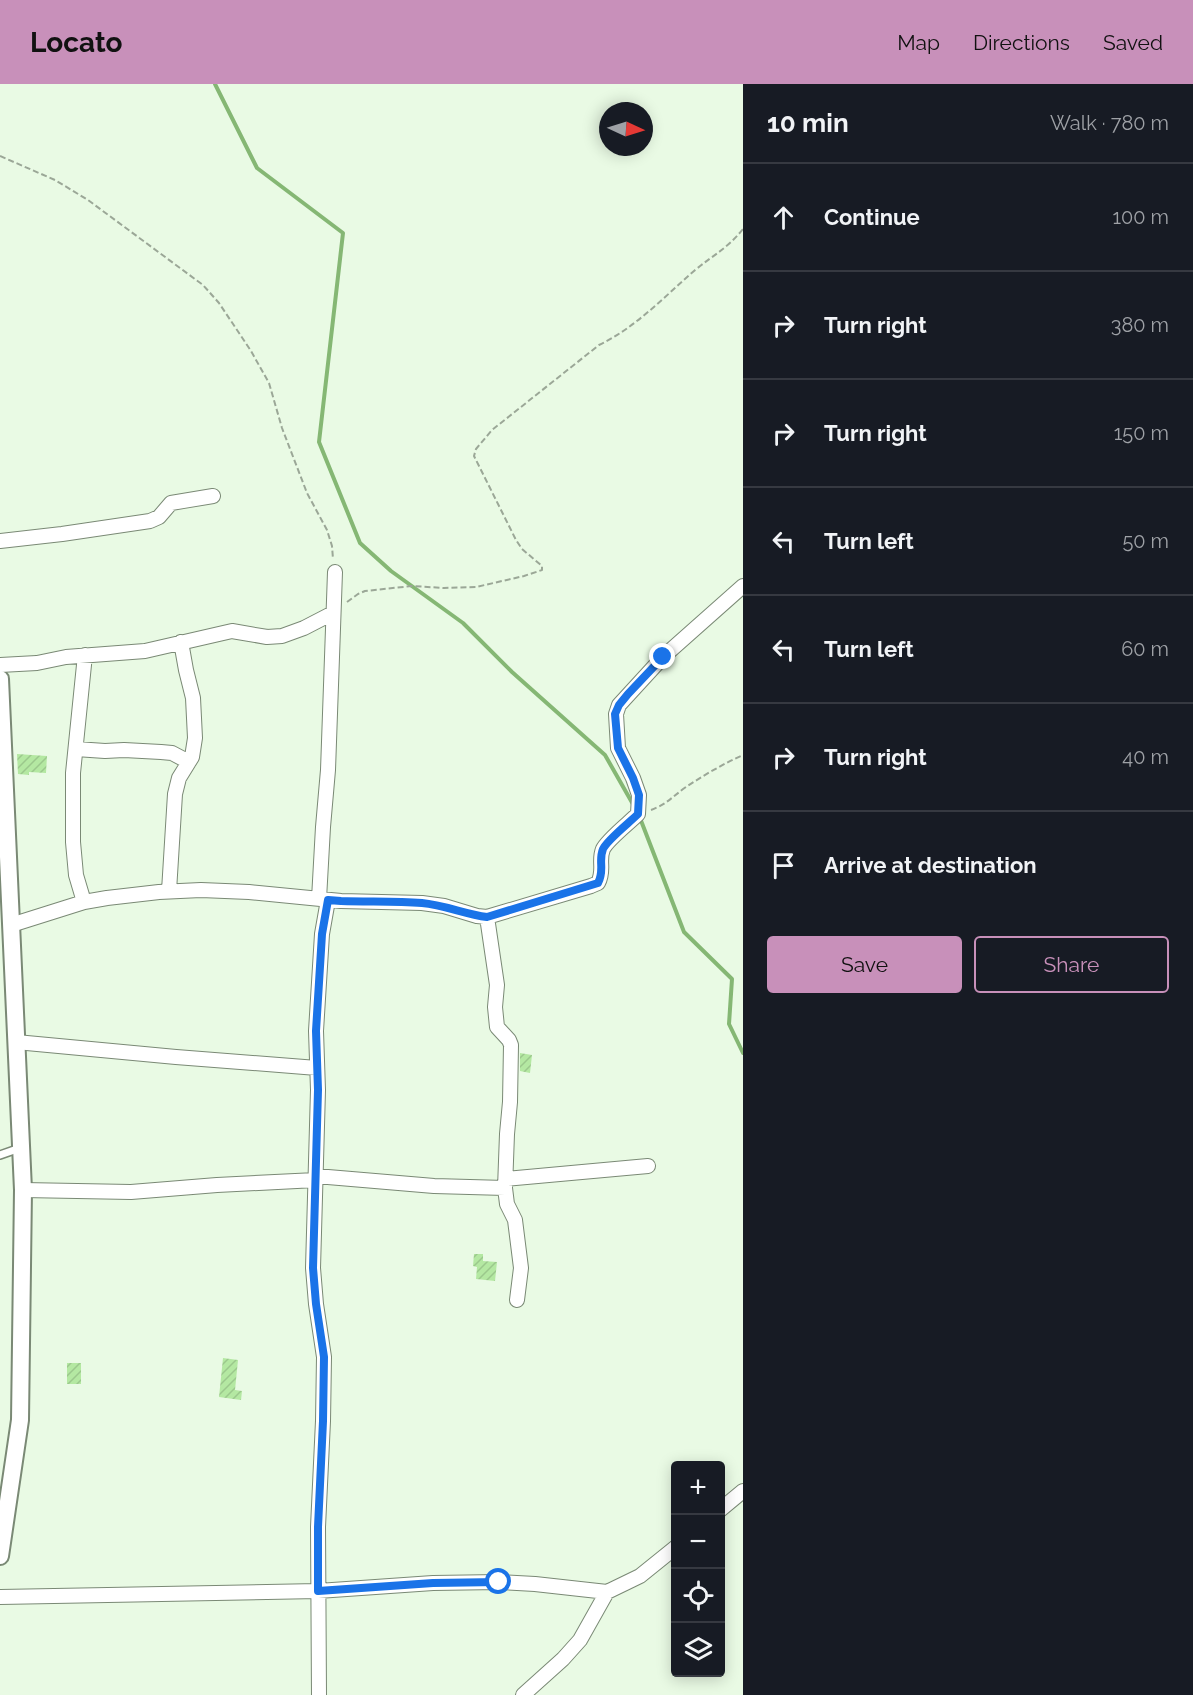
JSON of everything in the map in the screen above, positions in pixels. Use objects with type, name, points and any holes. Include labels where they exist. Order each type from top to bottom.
[{"type":"street","points":[[0,541],[53,536],[150,521],[159,517],[171,502],[213,496]]},
{"type":"street","points":[[319,1695],[318,1527],[324,1357],[313,1268],[318,1090],[316,1031],[322,934],[323,827],[328,770],[334,572]]},
{"type":"street","points":[[7,921],[107,898],[201,890],[341,901],[422,903],[487,917],[598,883],[602,873],[603,848],[638,814],[639,795],[618,748],[615,714],[619,705],[663,657],[743,586]]},
{"type":"street","points":[[0,665],[145,651],[232,631],[267,637],[282,636],[333,613]]},
{"type":"street","points":[[169,891],[175,794],[179,778],[192,757],[195,722],[193,698],[181,642]]},
{"type":"street","points":[[84,903],[76,875],[73,842],[74,773],[85,655]]},
{"type":"street","points":[[0,679],[7,921],[23,1190],[20,1420],[0,1556]]},
{"type":"street","points":[[76,749],[172,753],[189,762]]},
{"type":"street","points":[[487,917],[497,985],[495,1007],[498,1028],[511,1045],[505,1184],[507,1204],[515,1220],[521,1268],[517,1300]]},
{"type":"street","points":[[16,1042],[317,1068]]},
{"type":"street","points":[[23,1190],[131,1192],[316,1178],[434,1186],[505,1184],[648,1166]]},
{"type":"street","points":[[725,1506],[743,1491]]},
{"type":"street","points":[[0,1597],[318,1591],[433,1583],[499,1582],[607,1592],[640,1576],[671,1550]]},
{"type":"street","points":[[523,1695],[563,1659],[580,1640],[607,1592]]},
{"type":"lane","points":[[0,1155],[20,1148]]},
{"type":"path","points":[[0,156],[56,180],[88,200],[203,285],[219,303],[269,383],[282,428],[307,493],[327,530],[332,546],[334,572]]},
{"type":"path","points":[[333,613],[351,598],[365,591],[412,586],[476,587],[542,570],[542,566],[522,549],[505,520],[474,456],[476,449],[492,430],[599,345],[614,338],[657,305],[696,270],[722,252],[743,229]]},
{"type":"path","points":[[638,814],[665,804],[706,774],[743,755]]},
{"type":"building","points":[[17,754],[47,756],[46,773],[18,774]]},
{"type":"building","points":[[520,1053],[532,1055],[530,1073],[520,1071]]},
{"type":"building","points":[[474,1254],[483,1254],[483,1261],[497,1262],[495,1281],[476,1279],[477,1267],[473,1266]]},
{"type":"building","points":[[223,1358],[238,1360],[235,1390],[242,1391],[241,1400],[219,1397]]},
{"type":"building","points":[[67,1363],[81,1363],[81,1384],[67,1384]]},
{"type":"waterway","points":[[215,84],[257,168],[343,233],[319,442],[360,543],[391,571],[463,623],[512,672],[605,755],[634,806]]},
{"type":"waterway","points":[[640,818],[684,932],[732,979],[729,1024],[743,1053]]},
{"type":"route","points":[[499,1582],[433,1583],[318,1591],[324,1357],[313,1268],[318,1090],[315,1051],[322,934],[328,900],[422,903],[487,917],[598,883],[602,873],[603,848],[638,814],[639,795],[618,748],[615,714],[628,694],[663,657]]}]
